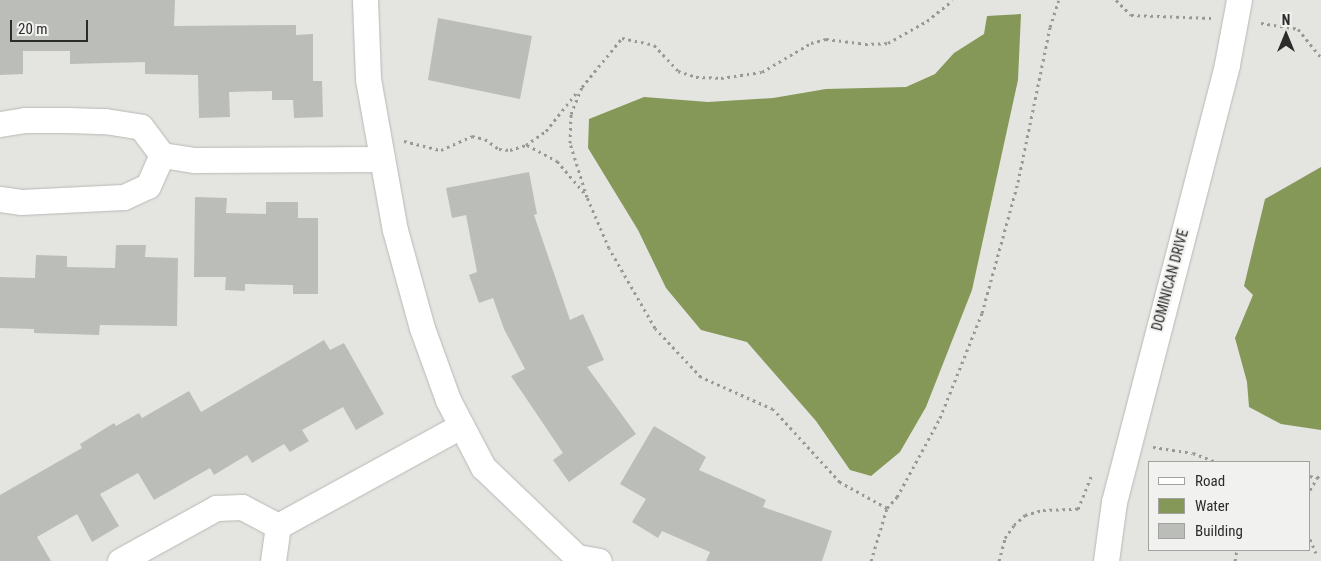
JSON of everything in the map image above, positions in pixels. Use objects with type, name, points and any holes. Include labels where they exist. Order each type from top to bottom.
[{"type":"street","points":[[365,0],[368,79],[390,150],[394,230],[420,319],[448,400],[483,467],[521,506],[577,557],[590,560]]},
{"type":"street","name":"DOMINICAN DRIVE","points":[[1106,561],[1114,502],[1227,64],[1239,0]]},
{"type":"street","points":[[0,124],[24,120],[105,121],[141,128],[162,155],[195,160],[390,150]]},
{"type":"street","points":[[0,199],[22,202],[124,197],[148,186],[162,155]]},
{"type":"street","points":[[278,526],[461,426]]},
{"type":"street","points":[[120,561],[216,508],[242,507],[278,526]]},
{"type":"street","points":[[273,561],[278,526]]},
{"type":"path","points":[[390,150],[414,141],[441,150],[472,136],[505,151],[526,145],[546,130],[622,38],[654,45],[678,71],[696,77],[721,78],[762,72],[812,43],[826,40],[865,44],[888,42],[927,21],[954,0]]},
{"type":"path","points":[[871,561],[887,508],[897,497],[940,418],[982,313],[1018,182],[1050,27],[1059,0]]},
{"type":"path","points":[[1116,0],[1132,15],[1220,19]]},
{"type":"path","points":[[1258,22],[1298,29],[1321,57]]},
{"type":"path","points":[[582,87],[571,114],[570,143],[587,197],[640,307],[668,344],[701,377],[773,409],[840,482],[887,508]]},
{"type":"path","points":[[526,145],[557,161],[587,197]]},
{"type":"path","points":[[1148,446],[1192,453],[1214,461]]},
{"type":"path","points":[[999,561],[1005,538],[1025,515],[1043,510],[1078,509],[1093,471]]},
{"type":"path","points":[[1311,488],[1321,474]]},
{"type":"path","points":[[1311,476],[1317,478]]},
{"type":"path","points":[[1311,540],[1316,553]]},
{"type":"water","points":[[1021,14],[1018,80],[972,290],[926,407],[900,452],[871,476],[850,470],[816,421],[747,342],[701,330],[666,288],[638,230],[588,148],[589,119],[644,97],[708,102],[773,98],[826,89],[906,87],[935,74],[954,53],[984,34],[987,16]]},
{"type":"water","points":[[1321,167],[1321,430],[1281,424],[1249,407],[1247,382],[1235,338],[1253,295],[1244,286],[1265,199]]},
{"type":"building","points":[[0,0],[175,0],[174,26],[296,25],[296,35],[313,34],[313,81],[322,81],[323,117],[294,118],[293,100],[272,100],[272,91],[229,92],[230,117],[199,118],[198,75],[145,74],[145,62],[70,64],[70,51],[23,51],[23,74],[0,75]]},
{"type":"building","points":[[438,18],[532,36],[520,99],[428,80]]},
{"type":"building","points":[[529,172],[537,214],[534,215],[570,320],[583,314],[604,360],[587,367],[636,434],[569,482],[553,460],[563,453],[511,376],[525,369],[504,329],[493,298],[479,303],[469,275],[477,272],[466,215],[452,218],[446,188]]},
{"type":"building","points":[[195,197],[227,198],[226,213],[266,214],[266,202],[298,202],[298,218],[318,218],[318,294],[293,294],[293,285],[245,284],[245,291],[225,290],[226,277],[194,277]]},
{"type":"building","points":[[116,245],[146,245],[145,257],[178,258],[177,326],[100,325],[99,335],[34,333],[34,329],[0,328],[0,277],[35,278],[36,255],[67,256],[67,267],[115,268]]},
{"type":"building","points":[[324,340],[330,350],[344,343],[384,414],[356,430],[343,407],[302,430],[309,441],[290,452],[284,444],[252,463],[247,455],[214,475],[210,468],[154,500],[138,473],[100,494],[119,526],[92,542],[77,514],[37,537],[51,561],[0,561],[0,495],[82,448],[80,444],[114,423],[116,426],[139,413],[142,418],[189,391],[201,412]]},
{"type":"building","points":[[654,426],[706,457],[699,470],[766,500],[763,507],[832,531],[822,561],[706,561],[710,552],[662,531],[658,538],[632,522],[646,499],[620,484]]}]
